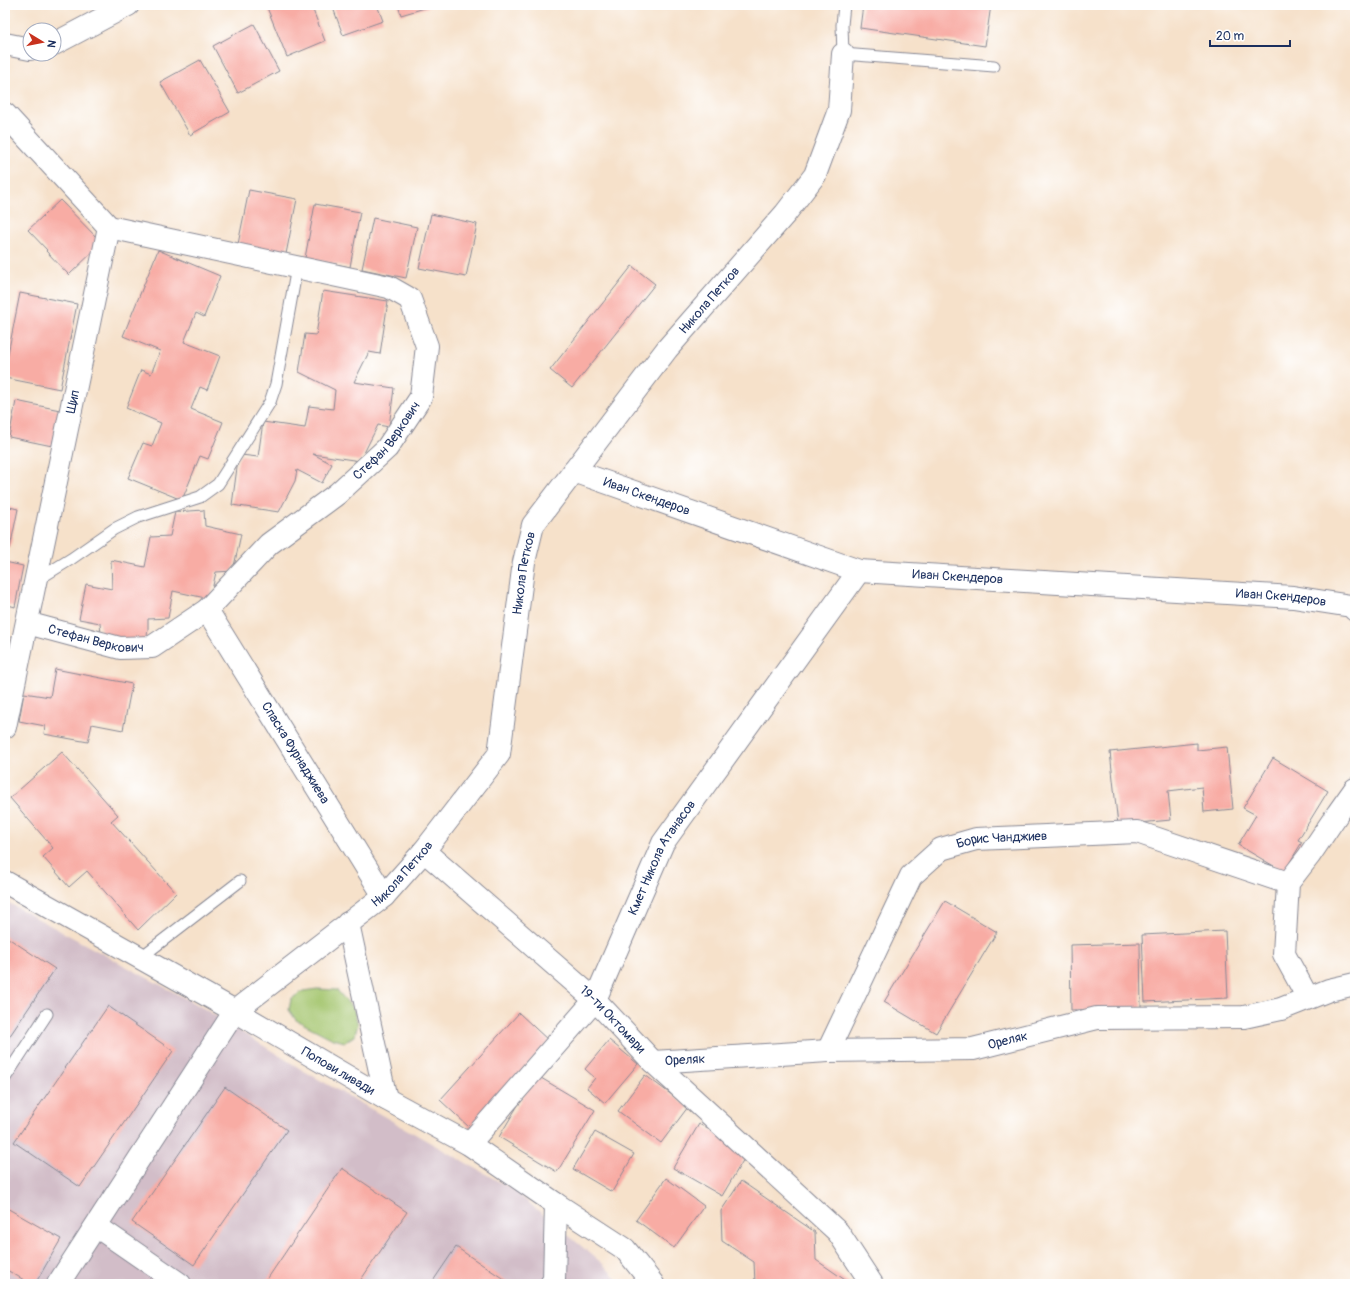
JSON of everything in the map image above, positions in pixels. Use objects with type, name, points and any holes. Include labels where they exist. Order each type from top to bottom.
[{"type":"street","points":[[62,40],[128,5]]},
{"type":"street","points":[[5,44],[22,47]]},
{"type":"street","name":"Никола Петков","points":[[58,1284],[235,1011],[384,896],[424,851],[499,754],[524,562],[533,525],[668,349],[784,214],[815,175],[839,110],[843,54]]},
{"type":"street","points":[[5,114],[109,227]]},
{"type":"street","name":"Стефан Веркович","points":[[27,623],[120,648],[152,647],[207,610],[269,544],[337,494],[387,448],[421,397],[427,346],[410,299],[388,286],[109,227]]},
{"type":"street","name":"Щип","points":[[5,727],[109,227]]},
{"type":"street","name":"Иван Скендеров","points":[[574,471],[859,571],[1293,597],[1351,606],[1355,610]]},
{"type":"street","name":"Кмет Никола Атанасов","points":[[469,1144],[595,1000],[663,843],[859,571]]},
{"type":"street","name":"Спаска Фурнаджиева","points":[[207,610],[384,896]]},
{"type":"street","points":[[1308,998],[1284,954],[1288,884],[1355,789]]},
{"type":"street","name":"Борис Чанджиев","points":[[828,1051],[911,876],[941,849],[976,839],[1137,832],[1288,884]]},
{"type":"street","name":"19-ти Октомври","points":[[424,851],[595,1000],[653,1062],[838,1232],[872,1284]]},
{"type":"street","name":"Попови ливади","points":[[5,882],[469,1144],[625,1249],[653,1284]]},
{"type":"street","points":[[348,923],[386,1098]]},
{"type":"street","name":"Ореляк","points":[[653,1062],[828,1051],[973,1049],[1097,1018],[1244,1017],[1281,1009],[1329,990],[1355,984]]},
{"type":"street","points":[[551,1284],[554,1280],[556,1204]]},
{"type":"street","points":[[96,1226],[180,1284]]},
{"type":"lane","points":[[844,5],[842,25],[843,54],[994,66]]},
{"type":"lane","points":[[36,580],[71,559],[114,529],[138,517],[200,497],[218,484],[270,402],[276,384],[297,267]]},
{"type":"lane","points":[[140,958],[240,881]]},
{"type":"lane","points":[[5,1078],[47,1014]]},
{"type":"shaded area","points":[[5,901],[203,1008],[304,1071],[512,1189],[603,1264],[621,1284],[5,1284]]},
{"type":"green space","points":[[317,989],[337,990],[354,1010],[358,1025],[354,1036],[345,1042],[333,1039],[296,1020],[289,1010],[291,999],[303,991]]},
{"type":"building","points":[[266,5],[311,5],[325,41],[287,57]]},
{"type":"building","points":[[332,5],[377,5],[383,21],[343,35]]},
{"type":"building","points":[[398,5],[435,5],[401,15]]},
{"type":"building","points":[[863,5],[991,5],[985,46],[860,28]]},
{"type":"building","points":[[254,24],[279,71],[238,93],[213,46]]},
{"type":"building","points":[[200,60],[230,112],[190,135],[160,82]]},
{"type":"building","points":[[249,190],[297,199],[286,254],[238,244]]},
{"type":"building","points":[[60,200],[102,243],[69,275],[28,230]]},
{"type":"building","points":[[315,204],[360,212],[350,267],[305,258]]},
{"type":"building","points":[[431,214],[477,224],[466,277],[419,268]]},
{"type":"building","points":[[373,218],[417,227],[406,278],[362,269]]},
{"type":"building","points":[[158,250],[220,276],[204,317],[196,313],[184,342],[220,356],[207,390],[200,387],[191,409],[223,422],[208,459],[200,456],[182,500],[128,478],[143,443],[152,446],[161,423],[126,408],[141,370],[151,374],[160,351],[123,336]]},
{"type":"building","points":[[632,266],[655,284],[572,388],[550,370]]},
{"type":"building","points":[[323,291],[388,301],[380,354],[369,352],[354,382],[394,388],[389,427],[378,425],[360,461],[313,454],[332,464],[322,483],[297,470],[295,481],[279,512],[232,505],[238,460],[241,455],[258,457],[263,422],[305,428],[309,406],[333,409],[335,390],[299,372],[305,334],[316,335]]},
{"type":"building","points":[[20,293],[77,304],[60,389],[5,378],[5,369]]},
{"type":"building","points":[[16,401],[60,410],[52,446],[9,437]]},
{"type":"building","points":[[5,506],[18,509],[10,548],[5,547]]},
{"type":"building","points":[[204,510],[205,526],[241,534],[233,571],[216,572],[210,599],[173,591],[168,618],[148,619],[148,630],[145,645],[101,635],[100,623],[79,619],[86,584],[112,589],[111,560],[145,567],[151,537],[170,536],[175,512]]},
{"type":"building","points":[[5,562],[23,566],[15,607],[5,604]]},
{"type":"building","points":[[55,669],[132,684],[123,730],[92,724],[88,742],[44,734],[45,726],[19,721],[24,693],[50,697]]},
{"type":"building","points":[[1197,743],[1197,750],[1227,747],[1233,809],[1204,812],[1202,787],[1168,791],[1171,820],[1118,825],[1110,752]]},
{"type":"building","points":[[62,752],[118,815],[111,821],[176,893],[138,930],[87,871],[69,887],[43,857],[53,848],[10,798]]},
{"type":"building","points":[[1273,758],[1328,791],[1298,840],[1302,842],[1284,872],[1238,845],[1256,815],[1243,808]]},
{"type":"building","points":[[945,901],[997,932],[936,1033],[884,1002]]},
{"type":"building","points":[[1225,931],[1228,998],[1145,1002],[1142,935]]},
{"type":"building","points":[[5,936],[55,969],[5,1043]]},
{"type":"building","points":[[1140,943],[1141,1008],[1071,1010],[1070,945]]},
{"type":"building","points":[[108,1006],[173,1051],[80,1187],[14,1142]]},
{"type":"building","points":[[519,1013],[549,1041],[470,1128],[440,1100]]},
{"type":"building","points":[[609,1040],[638,1064],[605,1103],[587,1088],[595,1078],[585,1069]]},
{"type":"building","points":[[536,1075],[595,1110],[557,1172],[499,1137]]},
{"type":"building","points":[[645,1075],[688,1107],[661,1143],[618,1111]]},
{"type":"building","points":[[225,1087],[287,1130],[194,1265],[132,1222]]},
{"type":"building","points":[[699,1124],[748,1152],[722,1196],[673,1168]]},
{"type":"building","points":[[595,1132],[634,1154],[612,1192],[573,1169]]},
{"type":"building","points":[[342,1168],[407,1212],[358,1284],[264,1284]]},
{"type":"building","points":[[666,1178],[704,1206],[674,1248],[636,1220]]},
{"type":"building","points":[[741,1181],[815,1232],[816,1260],[851,1284],[755,1283],[754,1262],[722,1241],[721,1211]]},
{"type":"building","points":[[5,1207],[61,1239],[35,1284],[31,1284],[5,1269]]},
{"type":"building","points":[[456,1247],[511,1284],[431,1284]]}]
